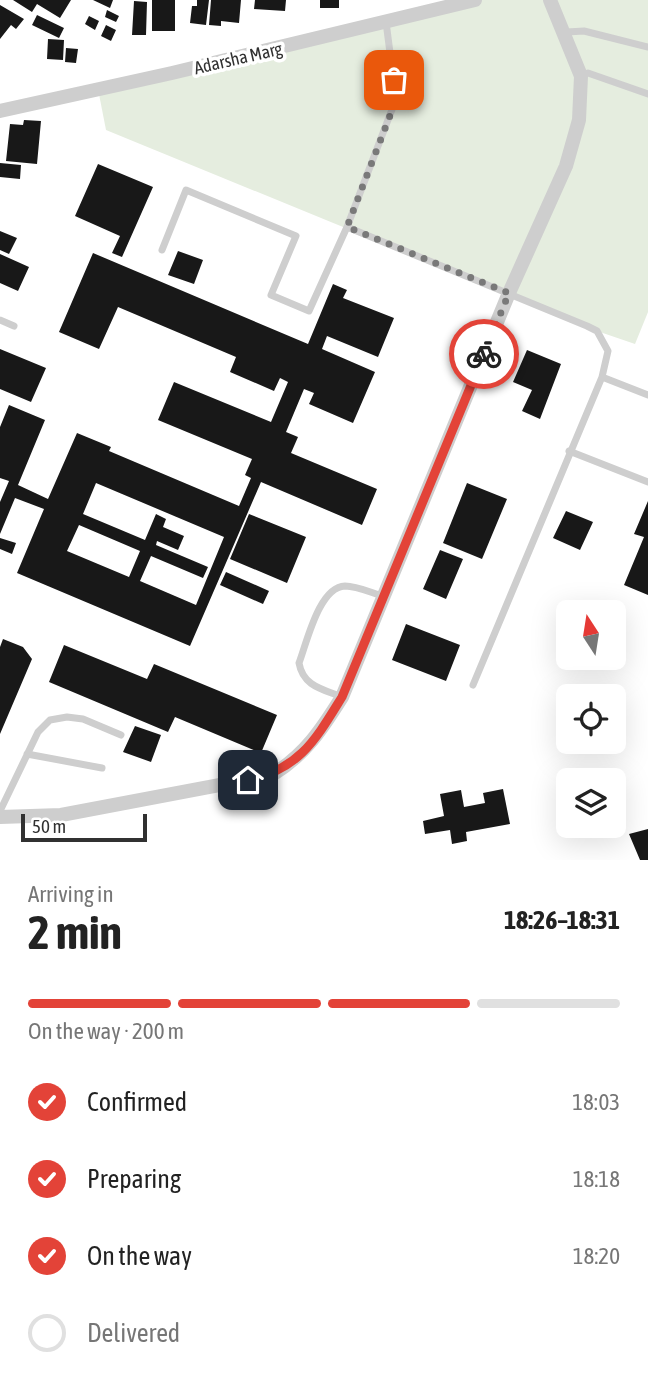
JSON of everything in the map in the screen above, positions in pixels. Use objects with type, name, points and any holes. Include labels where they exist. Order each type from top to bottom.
[{"type":"street","name":"Adarsha Marg","points":[[0,111],[475,0]]},
{"type":"street","points":[[0,817],[61,815],[272,775],[290,764],[313,743],[342,697],[509,293],[566,166],[579,120],[581,76],[550,0]]},
{"type":"lane","points":[[162,250],[186,190],[296,236],[271,295],[309,311],[347,227],[396,100],[386,22]]},
{"type":"lane","points":[[567,37],[567,32],[584,31],[648,47]]},
{"type":"lane","points":[[581,76],[588,73],[648,94]]},
{"type":"lane","points":[[347,227],[597,331],[608,352],[601,377],[473,685]]},
{"type":"lane","points":[[0,320],[14,326]]},
{"type":"lane","points":[[601,377],[648,395]]},
{"type":"lane","points":[[569,451],[648,482]]},
{"type":"lane","points":[[342,697],[309,684],[301,673],[299,663],[323,600],[333,590],[345,586],[383,596]]},
{"type":"lane","points":[[0,811],[38,733],[50,720],[67,717],[83,719],[121,735]]},
{"type":"lane","points":[[27,754],[102,768]]},
{"type":"shaded area","points":[[475,0],[648,0],[648,312],[635,344],[597,331],[106,130],[98,89]]},
{"type":"building","points":[[13,0],[71,0],[60,18],[37,4],[32,12]]},
{"type":"building","points":[[93,0],[113,0],[110,8]]},
{"type":"building","points":[[152,0],[175,0],[175,31],[152,31]]},
{"type":"building","points":[[197,0],[209,0],[206,25],[190,23],[192,6],[197,6]]},
{"type":"building","points":[[211,0],[241,0],[239,23],[221,21],[221,26],[209,25]]},
{"type":"building","points":[[255,0],[286,0],[285,11],[254,9]]},
{"type":"building","points":[[320,0],[339,0],[339,8],[320,8]]},
{"type":"building","points":[[134,1],[147,2],[146,35],[132,35]]},
{"type":"building","points":[[0,5],[24,19],[16,29],[11,25],[0,39]]},
{"type":"building","points":[[107,10],[119,16],[116,22],[105,17]]},
{"type":"building","points":[[37,15],[64,28],[59,38],[32,25]]},
{"type":"building","points":[[89,16],[99,21],[95,30],[85,24]]},
{"type":"building","points":[[106,25],[116,30],[111,41],[101,36]]},
{"type":"building","points":[[48,39],[64,40],[63,60],[47,59]]},
{"type":"building","points":[[66,48],[78,49],[76,63],[65,62]]},
{"type":"building","points":[[24,120],[41,121],[37,164],[6,161],[10,124],[23,125]]},
{"type":"building","points":[[0,163],[21,165],[20,179],[0,177]]},
{"type":"building","points":[[98,164],[153,187],[122,257],[112,253],[120,236],[75,216]]},
{"type":"building","points":[[0,231],[17,238],[9,254],[0,250]]},
{"type":"building","points":[[178,251],[203,260],[194,284],[168,275]]},
{"type":"building","points":[[93,253],[308,344],[333,284],[347,290],[343,298],[394,318],[378,357],[327,336],[322,349],[375,372],[353,423],[309,404],[314,393],[304,389],[286,432],[298,437],[291,453],[377,489],[362,525],[261,482],[190,646],[17,573],[44,509],[15,498],[0,534],[0,502],[9,481],[0,478],[0,427],[9,405],[45,420],[18,485],[48,499],[77,433],[111,447],[109,451],[239,506],[251,478],[245,475],[252,459],[158,420],[174,382],[271,422],[288,382],[280,378],[274,391],[230,372],[236,357],[118,307],[99,349],[59,332]],"holes":[[[96,483],[224,537],[196,605],[140,581],[151,556],[203,578],[208,567],[156,545],[157,541],[178,550],[184,536],[163,527],[166,519],[156,514],[145,540],[83,514]],[[79,525],[140,551],[129,577],[67,551]]]},
{"type":"building","points":[[0,254],[29,267],[18,291],[0,283]]},
{"type":"building","points":[[0,349],[46,368],[31,402],[0,389]]},
{"type":"building","points":[[527,350],[561,364],[540,419],[522,411],[532,390],[513,382]]},
{"type":"building","points":[[467,483],[507,499],[482,559],[443,543]]},
{"type":"building","points":[[648,501],[648,595],[624,585],[644,537],[634,534]]},
{"type":"building","points":[[566,511],[593,522],[580,550],[553,538]]},
{"type":"building","points":[[249,514],[306,537],[287,583],[230,559]]},
{"type":"building","points":[[0,538],[16,543],[12,554],[0,549]]},
{"type":"building","points":[[440,550],[463,559],[446,599],[423,589]]},
{"type":"building","points":[[226,572],[269,591],[263,604],[220,585]]},
{"type":"building","points":[[406,624],[460,645],[446,681],[392,660]]},
{"type":"building","points":[[3,639],[23,647],[32,659],[0,734],[0,647]]},
{"type":"building","points":[[64,645],[147,679],[154,664],[277,715],[261,753],[175,717],[168,732],[49,682]]},
{"type":"building","points":[[135,726],[161,735],[151,762],[123,752]]},
{"type":"building","points":[[503,789],[510,824],[466,832],[467,841],[452,844],[450,830],[425,834],[423,821],[444,816],[440,794],[461,790],[464,807],[485,803],[483,793]]},
{"type":"building","points":[[648,829],[648,860],[640,860],[629,834]]},
{"type":"way so far","points":[[394,80],[396,100],[347,227],[509,293],[484,354]]},
{"type":"route","points":[[248,780],[272,775],[290,764],[313,743],[342,697],[484,354]]}]
